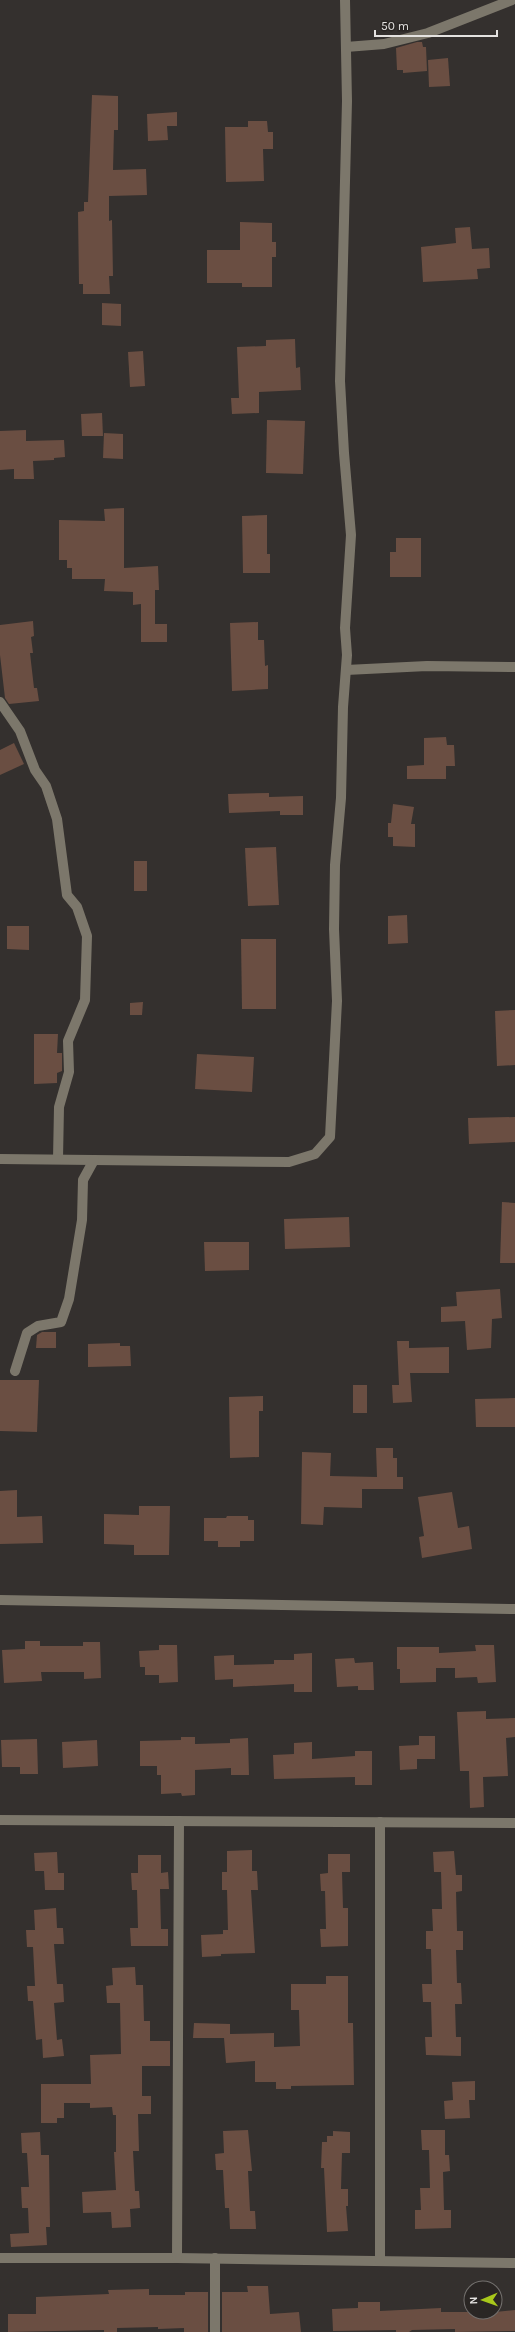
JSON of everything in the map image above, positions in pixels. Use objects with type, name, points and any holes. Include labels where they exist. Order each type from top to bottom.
[{"type":"street","points":[[0,1159],[289,1162],[315,1154],[330,1137],[338,1001],[334,929],[335,865],[341,798],[343,707],[346,670],[345,628],[351,535],[340,381],[347,100],[345,0]]},
{"type":"street","points":[[346,47],[384,44],[428,33],[512,0]]},
{"type":"street","points":[[346,670],[427,666],[515,666]]},
{"type":"street","points":[[0,702],[20,731],[35,770],[46,786],[57,819],[67,895],[77,907],[87,936],[85,1000],[68,1041],[69,1072],[59,1107],[58,1159]]},
{"type":"street","points":[[15,1371],[27,1333],[38,1326],[61,1322],[70,1299],[82,1220],[83,1180],[94,1160]]},
{"type":"street","points":[[0,1600],[515,1609]]},
{"type":"street","points":[[0,1820],[515,1823]]},
{"type":"street","points":[[177,2258],[179,1821]]},
{"type":"street","points":[[380,1822],[380,2261]]},
{"type":"street","points":[[0,2258],[215,2258],[515,2263]]},
{"type":"street","points":[[215,2258],[215,2332]]},
{"type":"building","points":[[422,42],[423,47],[426,47],[427,71],[403,73],[403,70],[397,70],[396,48]]},
{"type":"building","points":[[448,58],[450,86],[429,87],[428,60]]},
{"type":"building","points":[[92,95],[118,96],[118,130],[114,130],[113,170],[146,169],[147,195],[109,196],[109,221],[112,220],[113,276],[109,276],[110,294],[83,294],[83,284],[79,284],[78,212],[84,211],[84,202],[88,202]]},
{"type":"building","points":[[177,112],[177,126],[167,126],[168,140],[148,141],[147,114]]},
{"type":"building","points":[[248,121],[267,121],[268,132],[273,132],[273,149],[263,149],[264,181],[226,182],[225,127],[248,127]]},
{"type":"building","points":[[240,222],[272,223],[272,242],[276,242],[276,257],[272,257],[272,287],[242,287],[242,283],[207,283],[207,250],[240,250]]},
{"type":"building","points":[[470,227],[472,249],[489,248],[490,268],[477,269],[478,279],[423,282],[421,247],[456,243],[455,228]]},
{"type":"building","points":[[102,303],[121,304],[121,326],[102,325]]},
{"type":"building","points":[[295,339],[296,368],[300,367],[301,390],[259,392],[259,413],[232,414],[231,398],[239,398],[237,347],[266,346],[266,340]]},
{"type":"building","points":[[143,351],[145,386],[130,387],[128,352]]},
{"type":"building","points":[[102,413],[103,436],[82,436],[81,414]]},
{"type":"building","points":[[267,420],[305,421],[303,474],[266,473]]},
{"type":"building","points":[[26,430],[26,441],[64,440],[65,457],[54,458],[54,460],[33,461],[34,479],[14,479],[14,469],[0,470],[0,431]]},
{"type":"building","points":[[104,433],[123,434],[123,459],[103,458]]},
{"type":"building","points":[[124,508],[124,568],[158,566],[159,590],[155,590],[155,624],[167,624],[167,642],[141,642],[141,604],[133,605],[133,592],[104,591],[105,579],[72,579],[72,568],[67,568],[67,560],[59,560],[59,520],[105,521],[104,509]]},
{"type":"building","points":[[267,515],[267,554],[270,554],[270,573],[243,573],[242,516]]},
{"type":"building","points":[[396,538],[421,538],[421,577],[390,577],[390,552],[396,552]]},
{"type":"building","points":[[33,621],[34,636],[31,637],[33,653],[30,653],[34,688],[37,688],[39,701],[9,704],[5,698],[0,655],[0,625]]},
{"type":"building","points":[[258,622],[258,640],[264,640],[265,666],[268,665],[268,689],[232,691],[230,623]]},
{"type":"building","points":[[446,737],[447,745],[454,745],[455,766],[446,766],[446,779],[407,779],[407,766],[424,765],[424,738]]},
{"type":"building","points":[[14,743],[24,764],[0,775],[0,750]]},
{"type":"building","points":[[269,793],[269,797],[303,796],[303,815],[280,815],[280,811],[229,813],[228,794]]},
{"type":"building","points":[[393,804],[414,807],[411,824],[415,824],[415,847],[393,846],[393,837],[388,837],[388,823],[391,823]]},
{"type":"building","points":[[276,847],[279,905],[248,906],[245,848]]},
{"type":"building","points":[[134,861],[147,861],[147,891],[134,891]]},
{"type":"building","points":[[407,915],[408,943],[388,944],[388,916]]},
{"type":"building","points":[[7,926],[29,926],[29,950],[7,949]]},
{"type":"building","points":[[241,939],[276,939],[276,1009],[242,1009]]},
{"type":"building","points":[[143,1002],[142,1015],[130,1015],[130,1003]]},
{"type":"building","points":[[515,1010],[515,1065],[497,1066],[495,1011]]},
{"type":"building","points":[[34,1034],[58,1034],[57,1053],[62,1053],[62,1071],[57,1073],[57,1083],[34,1084]]},
{"type":"building","points":[[197,1054],[254,1057],[252,1092],[195,1089]]},
{"type":"building","points":[[515,1117],[515,1142],[469,1144],[468,1118]]},
{"type":"building","points":[[502,1202],[515,1203],[515,1263],[500,1263]]},
{"type":"building","points":[[349,1217],[350,1247],[285,1249],[284,1219]]},
{"type":"building","points":[[204,1242],[249,1242],[249,1270],[205,1271]]},
{"type":"building","points":[[500,1289],[502,1318],[492,1319],[491,1348],[467,1350],[465,1321],[441,1322],[441,1307],[457,1306],[456,1292]]},
{"type":"building","points":[[42,1332],[56,1332],[56,1348],[36,1348],[37,1335]]},
{"type":"building","points":[[397,1341],[409,1341],[409,1348],[449,1347],[449,1373],[410,1373],[412,1402],[393,1403],[392,1385],[399,1385]]},
{"type":"building","points":[[120,1343],[120,1346],[130,1346],[131,1366],[88,1367],[88,1344]]},
{"type":"building","points":[[0,1380],[39,1380],[37,1432],[0,1431]]},
{"type":"building","points":[[353,1385],[367,1385],[367,1413],[353,1413]]},
{"type":"building","points":[[263,1396],[263,1411],[259,1411],[259,1457],[230,1458],[229,1397]]},
{"type":"building","points":[[515,1398],[515,1427],[476,1427],[475,1399]]},
{"type":"building","points":[[376,1448],[393,1448],[393,1458],[397,1458],[397,1477],[403,1477],[403,1489],[362,1489],[362,1508],[324,1507],[323,1525],[301,1524],[302,1452],[331,1453],[330,1476],[377,1477]]},
{"type":"building","points":[[17,1490],[17,1517],[42,1516],[43,1543],[0,1544],[0,1491]]},
{"type":"building","points":[[452,1492],[458,1528],[469,1526],[472,1549],[422,1558],[419,1537],[424,1536],[418,1497]]},
{"type":"building","points":[[139,1506],[170,1506],[169,1555],[134,1555],[134,1545],[104,1544],[104,1514],[139,1515]]},
{"type":"building","points":[[227,1516],[248,1516],[248,1520],[254,1520],[254,1541],[240,1541],[240,1547],[218,1547],[218,1541],[204,1541],[204,1518],[226,1518]]},
{"type":"building","points":[[25,1641],[40,1641],[40,1646],[83,1646],[83,1642],[100,1642],[101,1678],[84,1679],[84,1672],[41,1672],[42,1681],[4,1683],[2,1650],[25,1649]]},
{"type":"building","points":[[159,1645],[177,1645],[178,1682],[159,1683],[159,1675],[145,1675],[145,1667],[140,1667],[139,1651],[159,1650]]},
{"type":"building","points":[[475,1645],[494,1645],[496,1682],[478,1683],[477,1677],[455,1678],[455,1668],[436,1668],[436,1682],[400,1683],[400,1669],[397,1669],[397,1647],[439,1647],[439,1653],[476,1651]]},
{"type":"building","points":[[312,1653],[312,1692],[294,1692],[294,1684],[233,1687],[233,1679],[215,1680],[214,1656],[234,1655],[234,1665],[274,1664],[274,1660],[294,1660],[294,1654]]},
{"type":"building","points":[[354,1658],[355,1663],[373,1662],[374,1690],[358,1690],[358,1686],[337,1687],[335,1659]]},
{"type":"building","points":[[486,1711],[486,1719],[515,1718],[515,1737],[506,1738],[508,1776],[483,1777],[484,1807],[470,1808],[469,1771],[460,1771],[457,1712]]},
{"type":"building","points":[[419,1736],[435,1736],[435,1759],[417,1759],[417,1769],[400,1770],[399,1746],[419,1745]]},
{"type":"building","points":[[181,1737],[195,1737],[195,1744],[230,1743],[230,1739],[248,1738],[249,1775],[231,1775],[231,1768],[195,1770],[195,1795],[182,1796],[181,1793],[161,1794],[161,1775],[157,1775],[157,1766],[140,1766],[140,1741],[181,1740]]},
{"type":"building","points":[[37,1739],[38,1774],[20,1774],[20,1767],[2,1767],[1,1740]]},
{"type":"building","points":[[97,1740],[98,1766],[63,1768],[62,1742]]},
{"type":"building","points":[[312,1742],[312,1759],[355,1756],[355,1751],[372,1751],[372,1785],[355,1785],[355,1777],[274,1779],[273,1755],[294,1754],[294,1743]]},
{"type":"building","points":[[252,1850],[252,1871],[257,1871],[258,1890],[251,1890],[255,1953],[221,1954],[221,1956],[202,1957],[201,1935],[223,1934],[223,1930],[228,1930],[227,1890],[222,1890],[222,1872],[227,1872],[227,1851]]},
{"type":"building","points":[[454,1851],[456,1875],[462,1875],[462,1891],[456,1892],[457,1931],[463,1931],[463,1950],[456,1950],[457,1983],[461,1983],[462,2004],[455,2004],[456,2037],[461,2037],[461,2056],[426,2055],[425,2037],[432,2037],[431,2002],[423,2002],[422,1984],[432,1984],[431,1949],[426,1949],[426,1931],[433,1931],[432,1909],[442,1909],[441,1872],[434,1872],[433,1852]]},
{"type":"building","points":[[57,1852],[58,1873],[64,1873],[64,1890],[45,1890],[44,1871],[35,1871],[34,1853]]},
{"type":"building","points":[[328,1854],[350,1854],[350,1872],[342,1872],[343,1908],[348,1908],[348,1946],[321,1947],[320,1929],[326,1929],[325,1891],[321,1891],[320,1874],[328,1873]]},
{"type":"building","points":[[138,1855],[161,1855],[161,1873],[168,1872],[169,1889],[160,1889],[161,1929],[168,1929],[168,1946],[131,1946],[130,1928],[138,1928],[137,1890],[132,1890],[131,1873],[138,1873]]},
{"type":"building","points":[[56,1908],[57,1928],[63,1928],[64,1944],[54,1944],[57,1984],[63,1984],[64,2002],[54,2003],[57,2040],[62,2039],[64,2056],[43,2058],[42,2039],[36,2040],[33,2001],[28,2001],[27,1986],[35,1986],[33,1947],[27,1947],[26,1930],[35,1930],[34,1910]]},
{"type":"building","points":[[135,1967],[136,1985],[143,1985],[144,2021],[150,2021],[150,2041],[170,2041],[170,2066],[142,2066],[142,2096],[151,2096],[151,2114],[138,2114],[139,2151],[133,2151],[135,2191],[139,2191],[140,2208],[130,2209],[131,2227],[112,2228],[111,2212],[83,2213],[82,2192],[116,2190],[114,2152],[116,2152],[116,2115],[113,2115],[112,2107],[90,2108],[90,2103],[64,2103],[64,2118],[57,2118],[57,2123],[41,2123],[41,2084],[91,2084],[90,2055],[121,2054],[120,2003],[107,2003],[106,1986],[113,1985],[112,1968]]},
{"type":"building","points":[[326,1976],[348,1976],[348,2023],[353,2023],[354,2085],[291,2086],[291,2089],[276,2089],[276,2082],[255,2082],[255,2061],[226,2063],[224,2038],[193,2038],[194,2023],[230,2024],[230,2034],[274,2033],[274,2047],[300,2046],[299,2010],[291,2010],[291,1984],[326,1984]]},
{"type":"building","points":[[475,2081],[475,2100],[469,2100],[470,2118],[445,2119],[444,2101],[453,2100],[452,2082]]},
{"type":"building","points":[[248,2130],[252,2171],[248,2171],[250,2211],[255,2211],[256,2229],[230,2229],[229,2208],[225,2208],[223,2170],[216,2170],[215,2154],[224,2153],[223,2131]]},
{"type":"building","points":[[421,2130],[445,2130],[445,2155],[449,2155],[450,2171],[443,2172],[444,2210],[451,2210],[451,2228],[415,2229],[415,2210],[421,2210],[420,2188],[430,2188],[429,2150],[422,2150]]},
{"type":"building","points":[[333,2131],[350,2132],[350,2153],[342,2153],[341,2189],[348,2189],[348,2206],[346,2206],[348,2231],[327,2232],[324,2168],[321,2168],[322,2142],[327,2142],[327,2136],[333,2136]]},
{"type":"building","points":[[40,2132],[41,2155],[49,2155],[50,2227],[46,2227],[47,2245],[11,2247],[10,2234],[29,2233],[28,2208],[22,2208],[21,2187],[29,2187],[27,2153],[22,2153],[21,2133]]},
{"type":"building","points":[[247,2286],[268,2286],[270,2314],[299,2312],[301,2332],[222,2332],[222,2292],[248,2292]]},
{"type":"building","points":[[149,2289],[149,2295],[185,2295],[185,2292],[208,2292],[208,2332],[184,2332],[184,2328],[158,2329],[158,2327],[117,2328],[117,2332],[104,2332],[104,2330],[8,2332],[8,2314],[36,2314],[36,2297],[109,2294],[108,2290]]},
{"type":"building","points":[[358,2302],[380,2302],[380,2311],[441,2308],[441,2312],[463,2312],[463,2320],[503,2320],[503,2311],[515,2310],[515,2331],[455,2332],[455,2329],[412,2330],[409,2332],[396,2332],[396,2330],[333,2331],[332,2309],[358,2308]]}]
